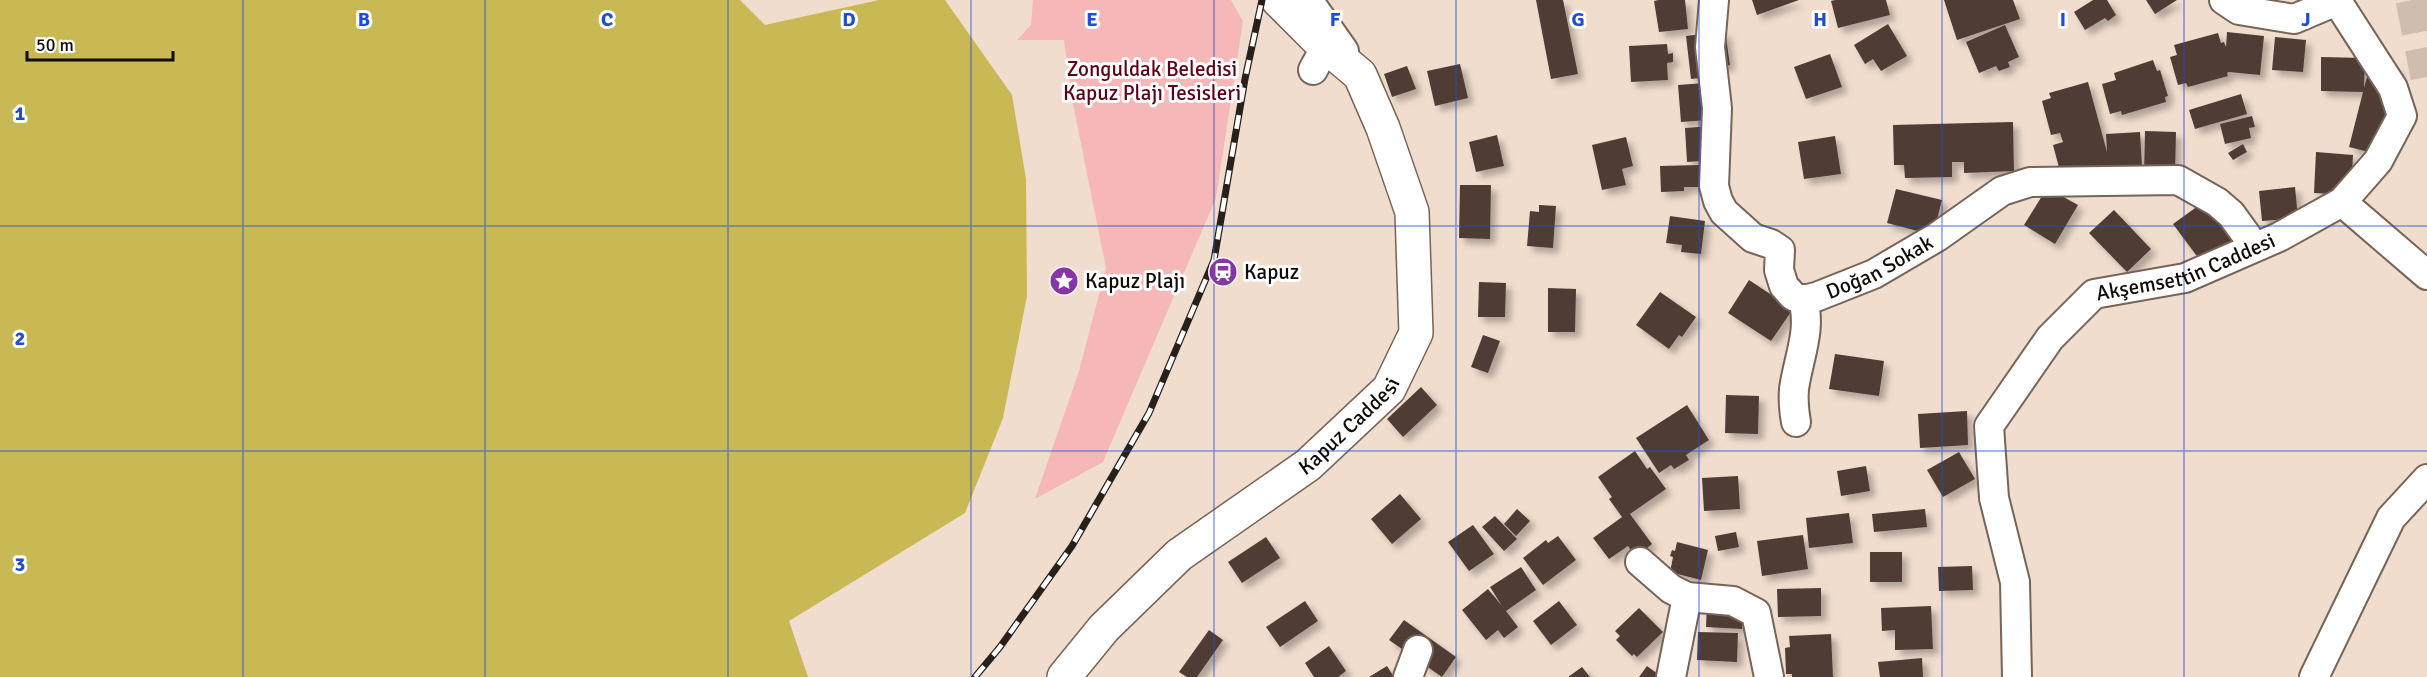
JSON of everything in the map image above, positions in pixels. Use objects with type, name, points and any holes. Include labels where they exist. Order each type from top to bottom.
[{"type":"main road","points":[[1278,0],[1319,58],[1360,75]]},
{"type":"main road","name":"Kapuz Caddesi","points":[[1064,677],[1104,628],[1179,555],[1308,465],[1389,389],[1416,333],[1412,212],[1383,129],[1360,75]]},
{"type":"street","points":[[1308,0],[1360,75]]},
{"type":"street","name":"Doğan Sokak","points":[[1714,0],[1710,47],[1717,108],[1714,186],[1724,212],[1753,238],[1771,244],[1780,250],[1779,270],[1784,286],[1792,296],[1803,300],[1816,297],[1874,274],[1936,237],[2002,191],[2030,182],[2178,180],[2217,202],[2231,214],[2247,236],[2252,248]]},
{"type":"street","points":[[2224,0],[2239,10],[2294,20],[2338,1]]},
{"type":"street","name":"Akşemsettin Caddesi","points":[[2017,677],[2015,582],[1995,498],[1989,426],[2050,338],[2094,294],[2185,278],[2252,248],[2342,202],[2378,160],[2402,116],[2394,88],[2338,1]]},
{"type":"street","points":[[2342,202],[2427,275]]},
{"type":"street","points":[[1796,422],[1794,388],[1807,313],[1803,300]]},
{"type":"street","points":[[2314,677],[2391,518],[2427,479]]},
{"type":"street","points":[[1640,562],[1671,589],[1687,597],[1733,601],[1756,613],[1769,677]]},
{"type":"street","points":[[1671,677],[1687,597]]},
{"type":"street","points":[[1408,677],[1418,650]]},
{"type":"green space","name":"Zonguldak Beledisi Kapuz Plajı Tesisleri","points":[[1033,0],[1231,0],[1243,21],[1216,198],[1103,462],[1035,499],[1079,371],[1106,268],[1072,99],[1064,40],[1017,40],[1031,25]]},
{"type":"shaded area","points":[[0,0],[740,0],[765,25],[879,0],[945,0],[1012,95],[1026,179],[1027,296],[1003,418],[965,513],[789,621],[808,677],[0,677]]},
{"type":"building","points":[[1536,0],[1563,0],[1578,74],[1551,79]]},
{"type":"building","points":[[1685,0],[1688,29],[1659,32],[1654,1]]},
{"type":"building","points":[[1752,0],[1799,0],[1757,15]]},
{"type":"building","points":[[1886,0],[1890,15],[1838,28],[1831,1]]},
{"type":"building","points":[[1944,0],[2013,0],[2020,19],[1957,40]]},
{"type":"building","points":[[2093,0],[2107,0],[2116,15],[2108,21],[2105,18],[2085,30],[2074,12]]},
{"type":"building","points":[[2146,0],[2177,0],[2155,14]]},
{"type":"building","points":[[1888,24],[1907,56],[1881,71],[1873,59],[1865,64],[1854,45]]},
{"type":"building","points":[[2005,25],[2019,57],[2008,62],[2010,67],[1999,71],[1996,66],[1979,73],[1966,42]]},
{"type":"building","points":[[1725,31],[1730,65],[1716,67],[1717,76],[1691,79],[1686,36]]},
{"type":"building","points":[[2227,32],[2264,36],[2260,75],[2229,72],[2228,76],[2188,87],[2186,83],[2178,85],[2170,57],[2177,55],[2174,45],[2218,33],[2221,43],[2224,42],[2226,47]]},
{"type":"building","points":[[2275,37],[2306,40],[2303,72],[2272,70]]},
{"type":"building","points":[[1667,44],[1668,54],[1673,53],[1673,62],[1667,63],[1668,80],[1631,82],[1629,46]]},
{"type":"building","points":[[1830,54],[1842,87],[1806,99],[1794,67]]},
{"type":"building","points":[[2321,57],[2365,58],[2364,88],[2371,62],[2399,69],[2377,154],[2349,147],[2363,92],[2321,91]]},
{"type":"building","points":[[2153,60],[2157,71],[2160,70],[2168,96],[2165,97],[2166,102],[2122,115],[2121,111],[2110,114],[2102,84],[2116,80],[2114,73]]},
{"type":"building","points":[[1460,64],[1468,98],[1435,106],[1427,71]]},
{"type":"building","points":[[1407,66],[1416,89],[1392,97],[1384,74]]},
{"type":"building","points":[[1718,82],[1721,119],[1681,122],[1678,85]]},
{"type":"building","points":[[2088,82],[2107,152],[2106,134],[2140,132],[2143,184],[2064,186],[2053,145],[2063,142],[2060,133],[2051,135],[2042,101],[2051,98],[2049,93]]},
{"type":"building","points":[[2241,94],[2247,114],[2195,129],[2189,110]]},
{"type":"building","points":[[2252,116],[2255,127],[2249,128],[2251,138],[2225,144],[2220,124]]},
{"type":"building","points":[[2013,122],[2014,171],[1964,173],[1964,162],[1952,162],[1952,177],[1905,178],[1904,165],[1894,165],[1893,125]]},
{"type":"building","points":[[1712,126],[1714,160],[1687,162],[1685,128]]},
{"type":"building","points":[[2145,131],[2176,132],[2175,175],[2144,175]]},
{"type":"building","points":[[1497,135],[1504,166],[1476,172],[1469,142]]},
{"type":"building","points":[[1835,136],[1841,174],[1804,179],[1798,142]]},
{"type":"building","points":[[1626,137],[1633,166],[1622,169],[1626,185],[1602,190],[1592,145]]},
{"type":"building","points":[[2243,144],[2247,152],[2233,160],[2228,153]]},
{"type":"building","points":[[2316,152],[2353,155],[2351,195],[2314,193]]},
{"type":"building","points":[[1699,165],[1699,187],[1684,187],[1684,191],[1661,192],[1660,166]]},
{"type":"building","points":[[1460,185],[1491,185],[1490,239],[1459,238]]},
{"type":"building","points":[[2295,187],[2298,218],[2262,221],[2259,191]]},
{"type":"building","points":[[2047,188],[2078,205],[2055,244],[2024,225]]},
{"type":"building","points":[[1896,189],[1942,200],[1933,235],[1887,223]]},
{"type":"building","points":[[2209,198],[2238,238],[2202,263],[2173,224]]},
{"type":"building","points":[[1539,205],[1556,206],[1553,248],[1527,246],[1530,211],[1539,212]]},
{"type":"building","points":[[2114,210],[2151,249],[2127,272],[2089,233]]},
{"type":"building","points":[[1670,216],[1705,221],[1701,254],[1681,252],[1682,245],[1666,243]]},
{"type":"building","points":[[1749,280],[1793,309],[1771,341],[1728,313]]},
{"type":"building","points":[[1479,282],[1506,283],[1505,317],[1478,317]]},
{"type":"building","points":[[1548,288],[1576,289],[1575,332],[1548,332]]},
{"type":"building","points":[[1660,292],[1696,317],[1682,337],[1679,335],[1669,349],[1636,325]]},
{"type":"building","points":[[1483,335],[1500,341],[1488,373],[1471,367]]},
{"type":"building","points":[[1835,354],[1884,361],[1879,396],[1829,389]]},
{"type":"building","points":[[1421,387],[1437,405],[1403,437],[1387,419]]},
{"type":"building","points":[[1726,395],[1759,396],[1758,434],[1725,433]]},
{"type":"building","points":[[1687,405],[1709,440],[1686,455],[1689,460],[1674,469],[1671,465],[1659,473],[1636,438]]},
{"type":"building","points":[[1967,411],[1968,445],[1920,448],[1918,414]]},
{"type":"building","points":[[1635,451],[1647,469],[1650,467],[1666,489],[1630,514],[1652,544],[1636,557],[1628,546],[1609,559],[1593,538],[1622,517],[1609,499],[1612,497],[1598,477]]},
{"type":"building","points":[[1959,452],[1975,479],[1943,497],[1927,470]]},
{"type":"building","points":[[1866,466],[1870,491],[1841,496],[1837,471]]},
{"type":"building","points":[[1738,476],[1740,509],[1704,511],[1702,478]]},
{"type":"building","points":[[1400,494],[1421,519],[1392,544],[1371,519]]},
{"type":"building","points":[[1517,509],[1530,521],[1516,536],[1504,524]]},
{"type":"building","points":[[1925,509],[1927,527],[1874,532],[1872,514]]},
{"type":"building","points":[[1849,513],[1853,543],[1809,548],[1806,518]]},
{"type":"building","points":[[1495,516],[1517,539],[1504,551],[1482,527]]},
{"type":"building","points":[[1473,525],[1494,554],[1469,571],[1448,542]]},
{"type":"building","points":[[1736,532],[1739,547],[1718,551],[1715,536]]},
{"type":"building","points":[[1803,535],[1808,569],[1762,576],[1757,541]]},
{"type":"building","points":[[1558,536],[1576,560],[1543,585],[1523,558],[1546,540],[1548,543]]},
{"type":"building","points":[[1266,537],[1280,558],[1242,583],[1228,562]]},
{"type":"building","points":[[1677,542],[1708,550],[1701,580],[1670,572],[1673,557],[1670,556],[1672,550],[1675,551]]},
{"type":"building","points":[[1870,552],[1902,552],[1902,582],[1870,582]]},
{"type":"building","points":[[1972,566],[1973,590],[1939,591],[1938,567]]},
{"type":"building","points":[[1521,567],[1536,590],[1506,611],[1518,627],[1504,638],[1498,630],[1486,640],[1462,610],[1488,589],[1502,606],[1490,587]]},
{"type":"building","points":[[1821,588],[1821,616],[1778,617],[1777,589]]},
{"type":"building","points":[[1305,601],[1318,621],[1280,647],[1266,627]]},
{"type":"building","points":[[1559,601],[1577,625],[1551,645],[1533,621]]},
{"type":"building","points":[[1707,604],[1743,606],[1742,629],[1706,627]]},
{"type":"building","points":[[1931,606],[1933,649],[1895,650],[1895,630],[1882,631],[1881,608]]},
{"type":"building","points":[[1639,608],[1663,632],[1637,657],[1634,654],[1632,656],[1616,640],[1620,636],[1615,631]]},
{"type":"building","points":[[1404,620],[1456,657],[1442,677],[1389,640]]},
{"type":"building","points":[[1209,630],[1223,640],[1197,677],[1187,677],[1179,672]]},
{"type":"building","points":[[1698,632],[1738,633],[1737,662],[1697,660]]},
{"type":"building","points":[[1831,634],[1833,677],[1792,677],[1792,674],[1786,674],[1785,648],[1790,647],[1789,636]]},
{"type":"building","points":[[1329,646],[1346,671],[1338,677],[1314,677],[1305,663]]},
{"type":"building","points":[[1922,658],[1923,677],[1880,677],[1878,662]]},
{"type":"building","points":[[1387,666],[1394,677],[1369,677]]},
{"type":"building","points":[[1647,666],[1662,677],[1639,677]]},
{"type":"building","points":[[1582,667],[1590,677],[1568,677]]},
{"type":"tunnel","points":[[2412,0],[2427,77]]},
{"type":"railway","points":[[975,677],[1000,647],[1072,546],[1149,413],[1214,260],[1245,79],[1262,0]]},
{"type":"place","name":"Kapuz","points":[[1223,272]]},
{"type":"place","name":"Kapuz Plajı","points":[[1064,281]]}]
